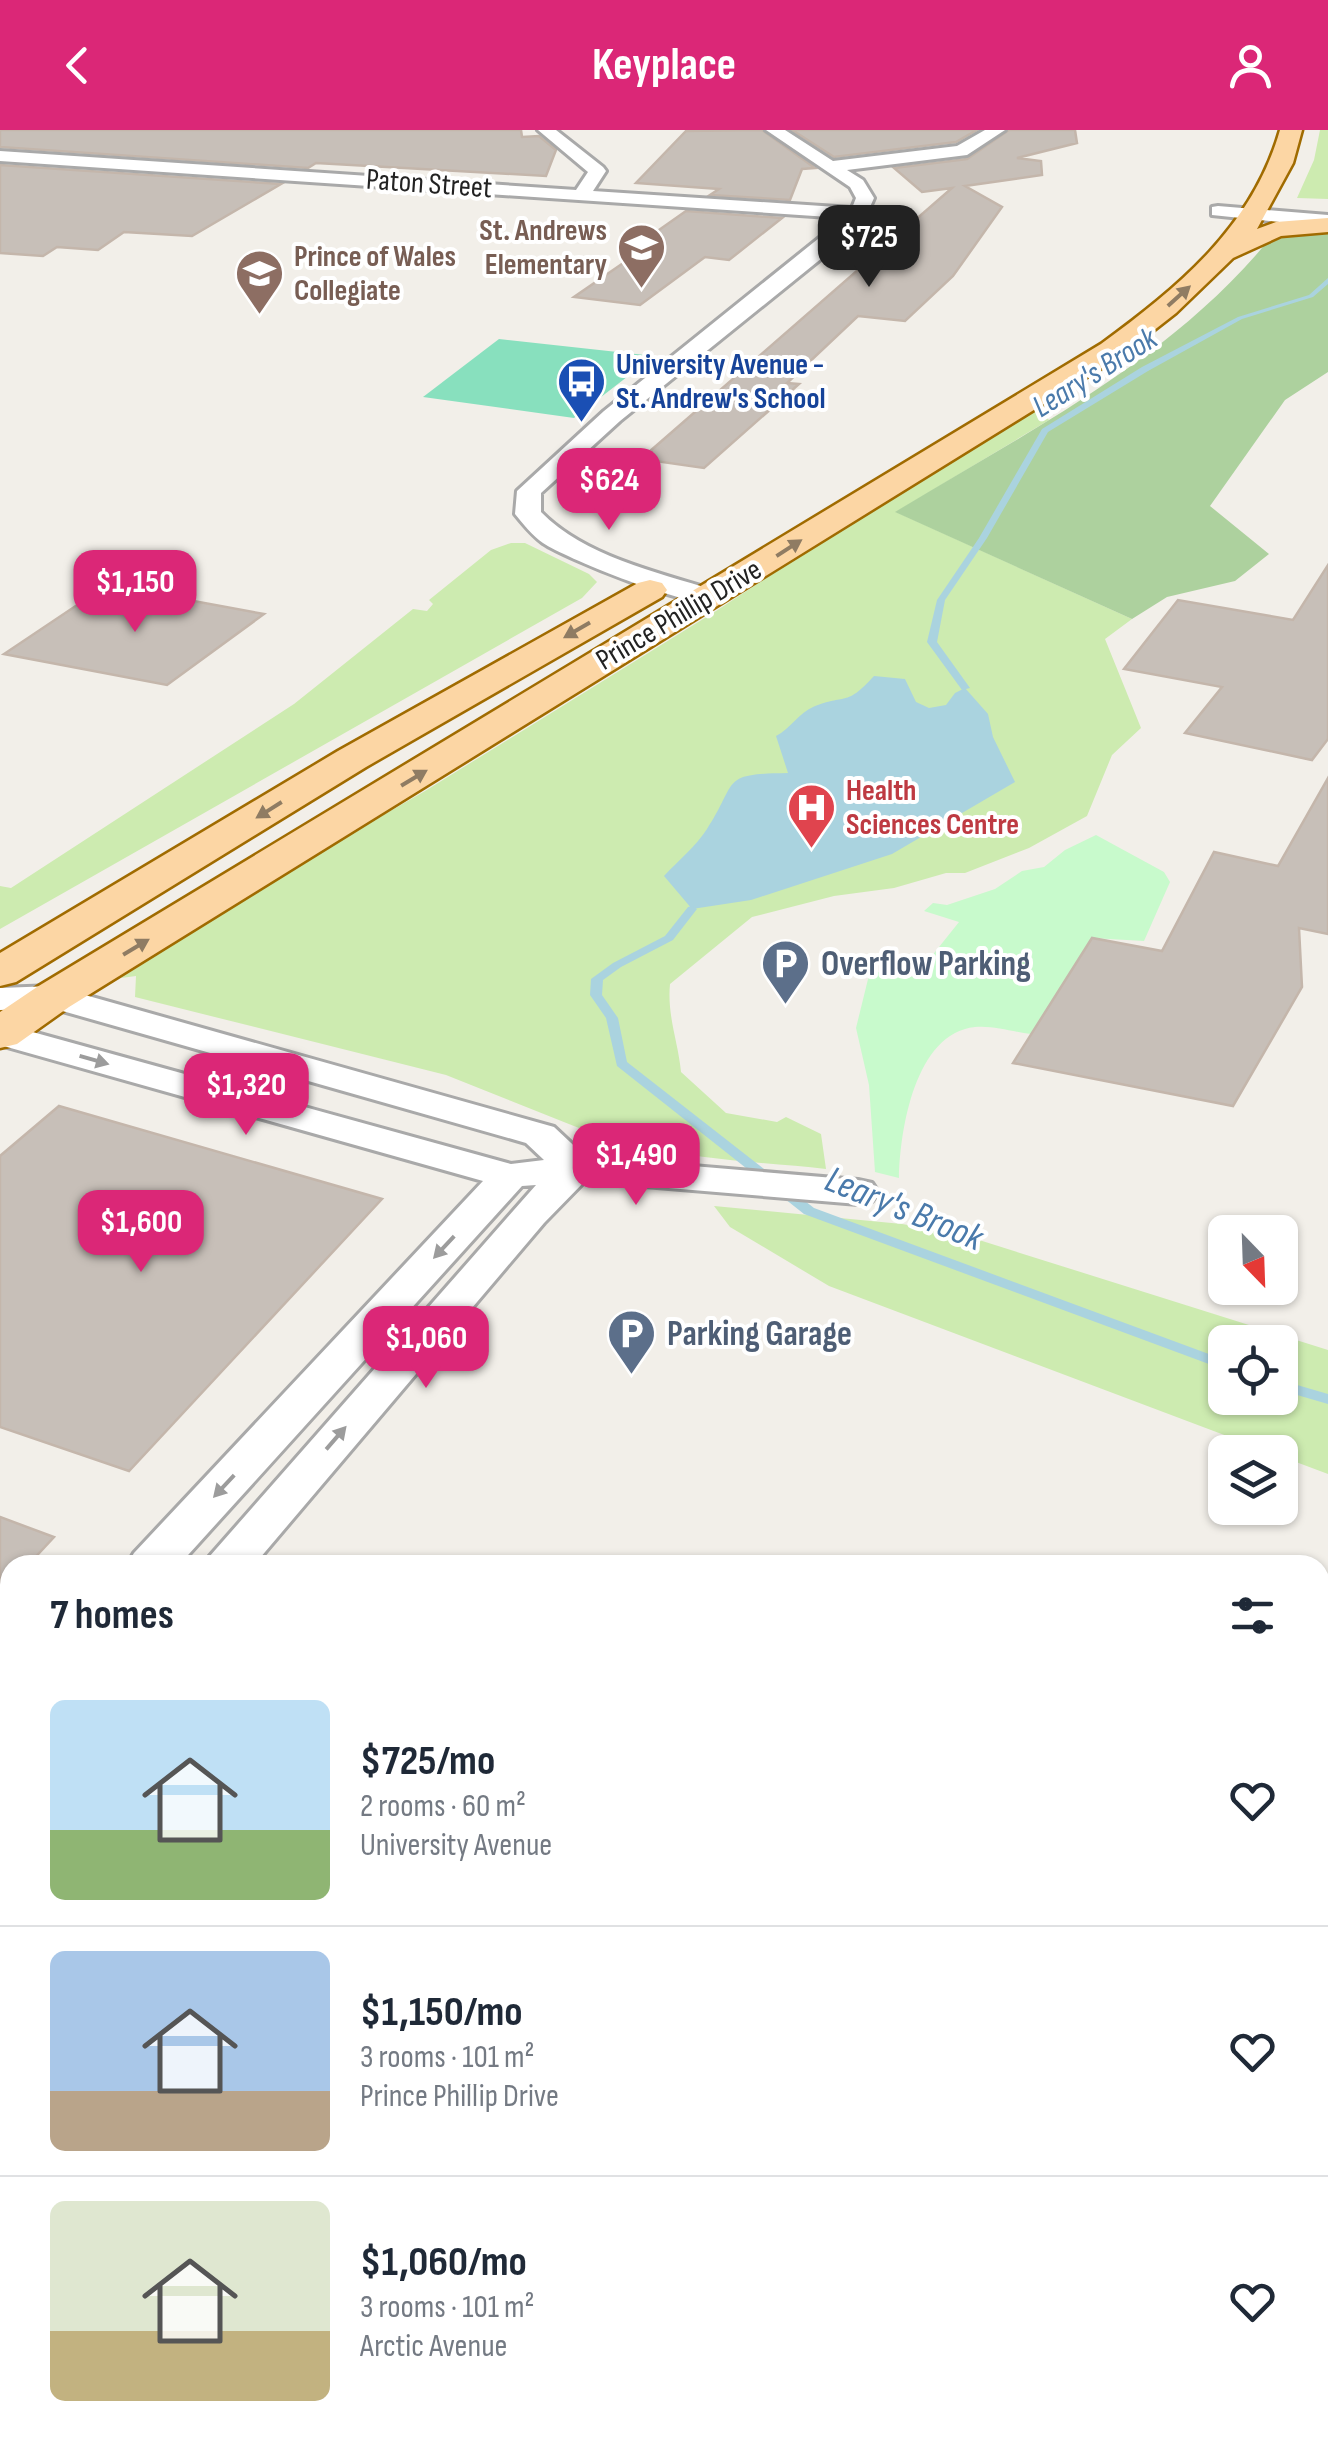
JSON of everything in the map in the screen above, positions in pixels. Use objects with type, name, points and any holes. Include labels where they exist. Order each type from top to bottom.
[{"type":"main road","name":"Prince Phillip Drive","points":[[0,972],[352,759],[662,584],[743,578],[868,496],[1111,350],[1226,252],[1272,186],[1291,130]]},
{"type":"main road","points":[[1272,186],[1290,204],[1328,220]]},
{"type":"main road","points":[[1195,234],[1225,200]]},
{"type":"main road","points":[[1226,252],[1276,228],[1328,220]]},
{"type":"main road","name":"Prince Phillip Drive","points":[[0,1034],[703,579]]},
{"type":"street","points":[[546,130],[597,172],[582,194]]},
{"type":"street","points":[[662,584],[580,552],[551,536],[528,514],[530,491],[586,438],[809,260],[858,214],[864,204],[863,192],[834,166],[774,130]]},
{"type":"street","points":[[834,166],[961,150],[997,130]]},
{"type":"street","name":"Paton Street","points":[[0,156],[858,214]]},
{"type":"street","points":[[1225,200],[1253,214],[1328,220]]},
{"type":"street","points":[[0,999],[53,997],[446,1105],[540,1135],[575,1168]]},
{"type":"street","points":[[0,1034],[510,1176],[575,1168],[858,1192]]},
{"type":"street","points":[[235,1555],[530,1214],[575,1168]]},
{"type":"street","points":[[160,1555],[510,1176]]},
{"type":"green space","points":[[1320,130],[1328,130],[1328,199],[1297,198],[1314,160]]},
{"type":"green space","points":[[1328,229],[1328,372],[1285,400],[1210,506],[1269,554],[1235,581],[1167,597],[1132,619],[895,512],[1046,422],[1144,356],[1233,280],[1272,236]]},
{"type":"green space","points":[[499,339],[654,356],[574,418],[423,397]]},
{"type":"green space","points":[[1039,408],[1049,420],[896,512],[1132,619],[1105,639],[1141,728],[1112,755],[1087,816],[1029,848],[965,873],[946,873],[894,888],[834,896],[752,917],[670,984],[671,1018],[681,1072],[726,1113],[777,1122],[786,1117],[821,1134],[826,1169],[683,1154],[629,1140],[605,1129],[609,1140],[446,1075],[135,997],[136,976],[121,978],[278,876],[425,791],[716,611],[902,489]]},
{"type":"green space","points":[[525,543],[589,574],[597,582],[582,598],[0,929],[0,886],[11,888],[294,704],[413,609],[427,611],[433,604],[429,600],[491,550]]},
{"type":"green space","points":[[1096,835],[1164,872],[1170,882],[1144,941],[1092,938],[1031,1034],[975,1027],[955,1033],[938,1046],[915,1087],[903,1135],[899,1178],[875,1172],[869,1085],[856,1028],[870,971],[915,977],[959,922],[924,911],[933,903],[947,905],[995,889],[1022,871],[1044,867],[1065,850]]},
{"type":"green space","points":[[714,1206],[902,1224],[960,1234],[1249,1325],[1208,1325],[1208,1415],[1298,1415],[1298,1341],[1328,1350],[1328,1474],[1298,1463],[1298,1435],[1224,1435],[829,1286],[730,1227]]},
{"type":"water","points":[[874,676],[905,679],[916,702],[929,708],[946,705],[965,688],[988,714],[993,737],[1015,782],[892,854],[751,900],[692,909],[664,876],[703,835],[728,790],[740,778],[788,773],[776,736],[808,709],[851,696]]},
{"type":"building","points":[[0,130],[521,130],[522,137],[539,136],[556,150],[546,176],[316,163],[308,168],[0,147]]},
{"type":"building","points":[[762,130],[815,168],[802,169],[790,200],[710,195],[719,189],[636,183],[686,131]]},
{"type":"building","points":[[792,130],[977,130],[956,142],[834,157]]},
{"type":"building","points":[[1009,130],[1075,130],[1077,143],[1017,158],[1041,161],[1042,175],[965,186],[1002,207],[953,276],[905,321],[858,316],[787,383],[799,384],[704,468],[641,459],[952,188],[922,192],[894,168],[967,159]]},
{"type":"building","points":[[0,165],[281,184],[192,236],[124,232],[98,250],[57,247],[43,256],[0,253]]},
{"type":"building","points":[[686,211],[782,218],[729,260],[705,257],[640,305],[574,297],[632,257],[622,256]]},
{"type":"building","points":[[1328,565],[1328,739],[1312,760],[1185,733],[1222,687],[1124,669],[1178,600],[1293,620]]},
{"type":"building","points":[[107,585],[264,614],[167,685],[4,654]]},
{"type":"building","points":[[1328,778],[1328,934],[1299,928],[1302,987],[1233,1106],[1013,1063],[1092,938],[1162,951],[1214,852],[1278,866]]},
{"type":"building","points":[[59,1106],[382,1199],[129,1471],[0,1427],[0,1156]]},
{"type":"building","points":[[0,1517],[54,1537],[37,1555],[0,1555]]},
{"type":"waterway","name":"Leary's Brook","points":[[965,688],[932,642],[941,600],[983,538],[1045,431],[1145,369],[1240,318],[1311,296],[1328,280]]},
{"type":"waterway","name":"Leary's Brook","points":[[692,909],[669,938],[597,979],[596,995],[612,1018],[621,1063],[809,1211],[1208,1359]]},
{"type":"waterway","name":"Leary's Brook","points":[[1298,1390],[1328,1399]]},
{"type":"place","name":"St. Andrews Elementary","points":[[642,290]]},
{"type":"place","name":"Prince of Wales Collegiate","points":[[259,316]]},
{"type":"place","name":"University Avenue - St. Andrew's School","points":[[581,424]]},
{"type":"place","name":"Health Sciences Centre","points":[[811,850]]},
{"type":"place","name":"Overflow Parking","points":[[786,1006]]},
{"type":"place","name":"Parking Garage","points":[[632,1376]]}]
